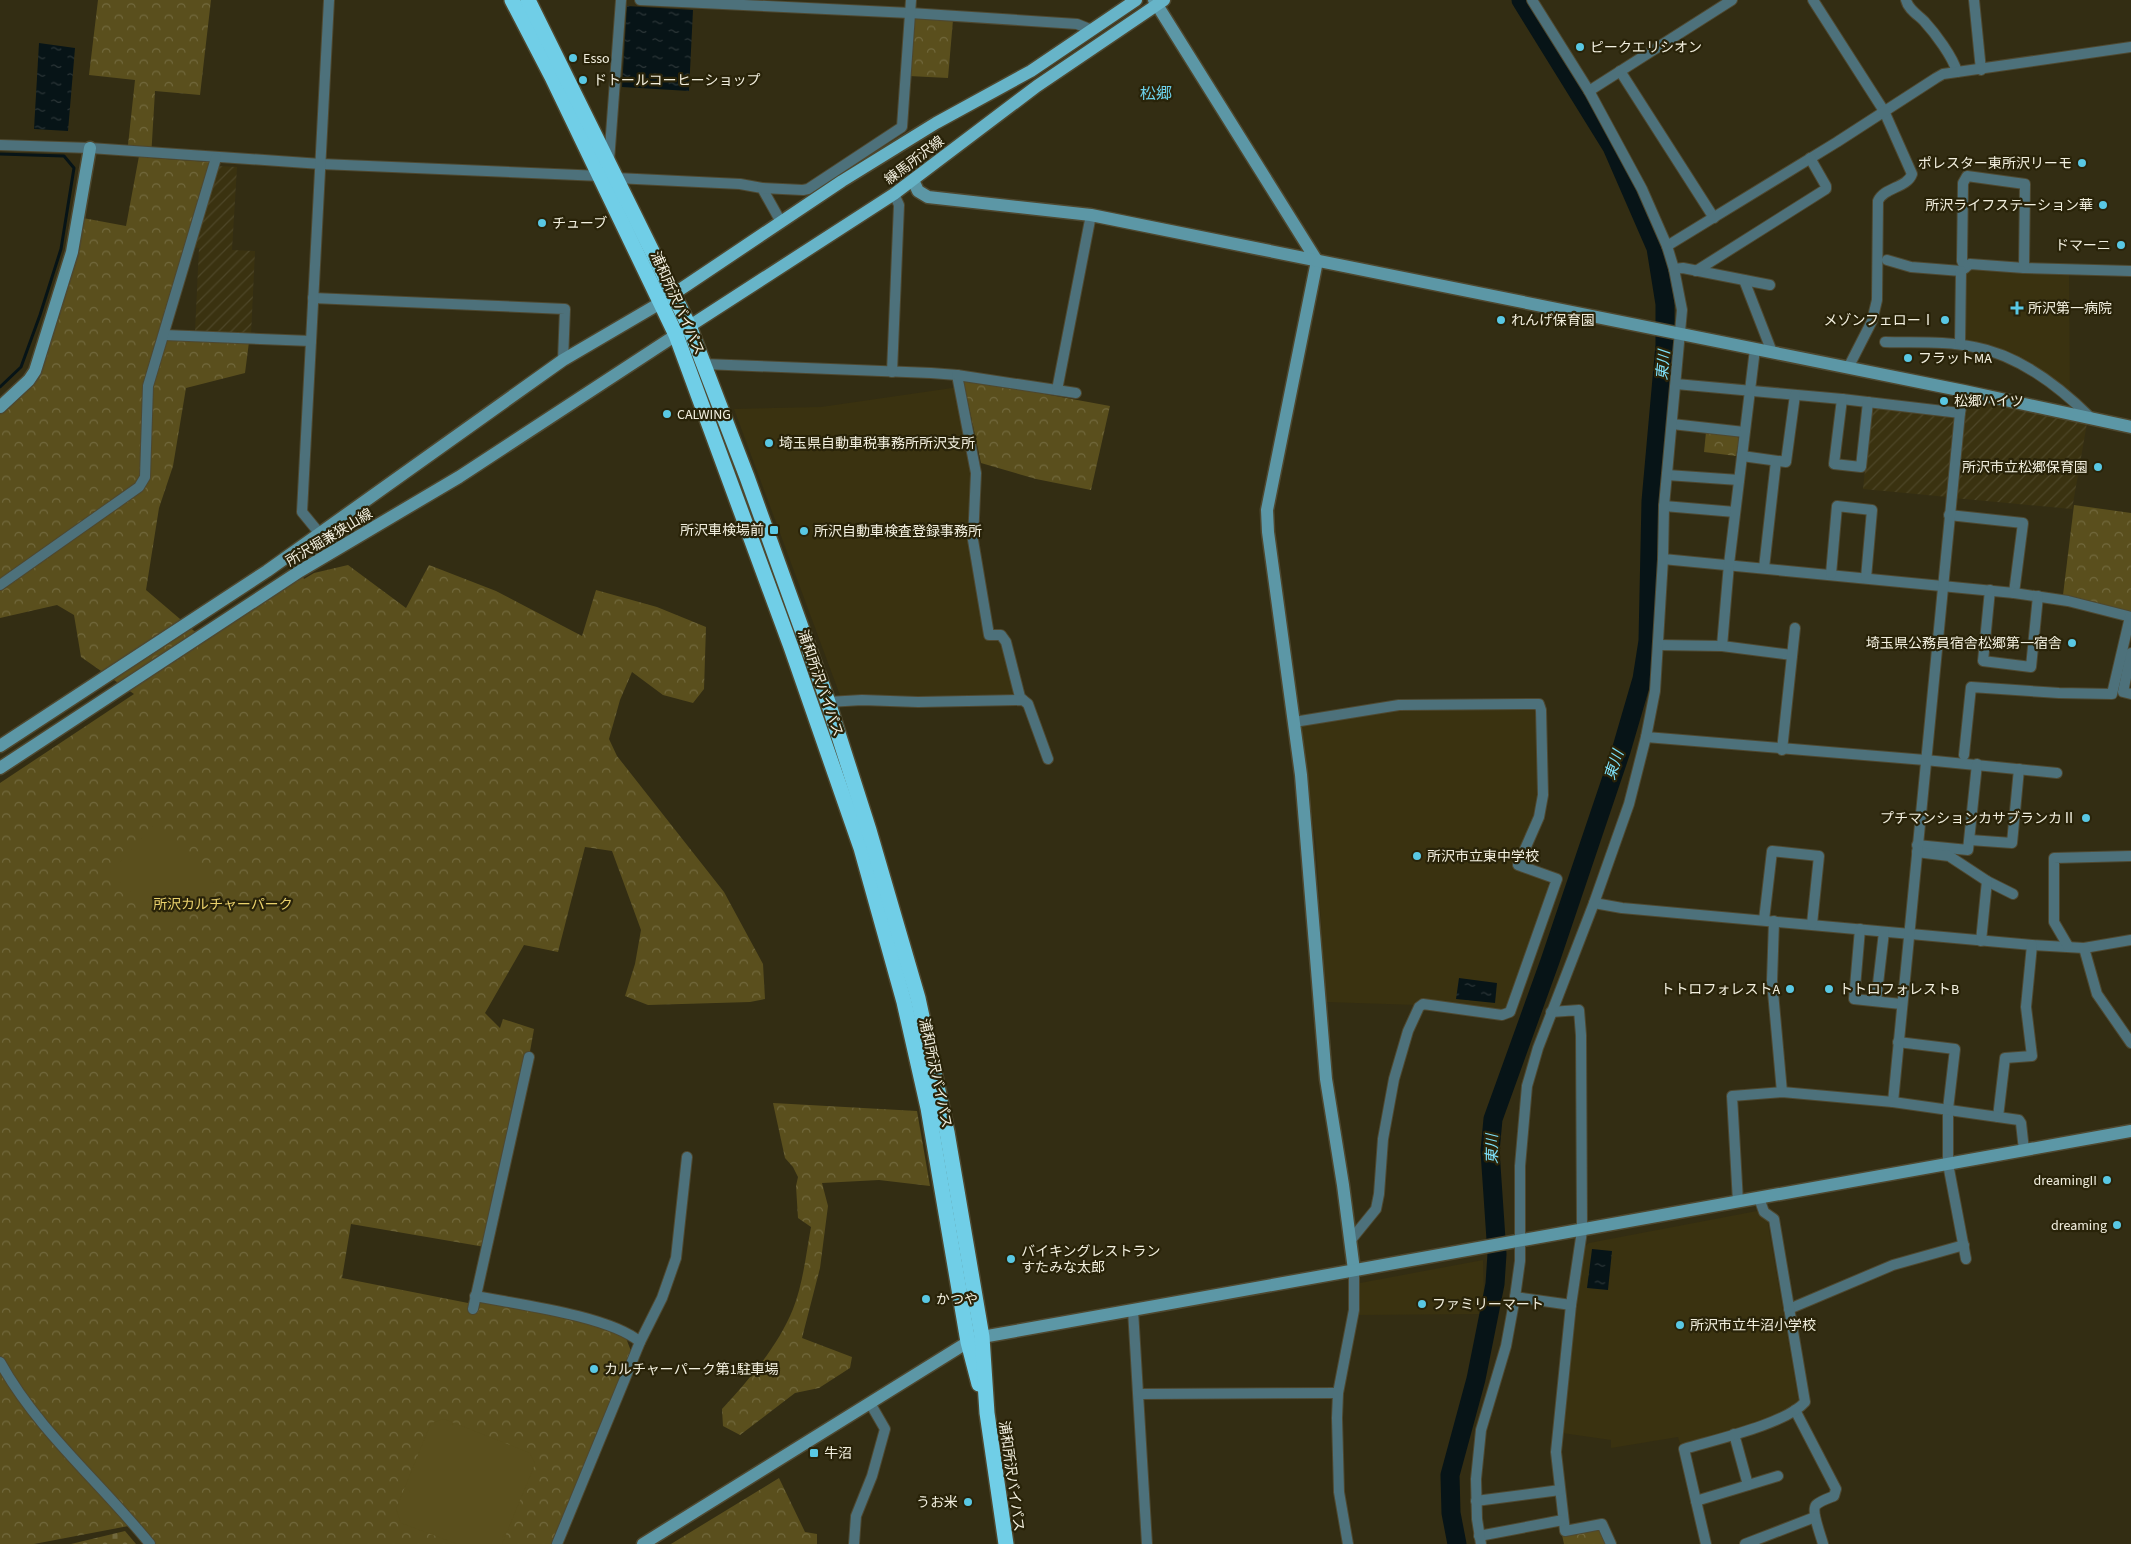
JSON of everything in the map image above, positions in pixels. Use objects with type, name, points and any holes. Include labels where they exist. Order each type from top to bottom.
[{"type":"highway","name":"浦和所沢バイパス","points":[[512,0],[601,176],[668,298],[689,326],[828,702],[869,830],[918,998],[947,1132],[982,1337],[987,1414],[1006,1544]]},
{"type":"highway","name":"浦和所沢バイパス","points":[[528,0],[609,163],[668,298],[676,335],[791,647],[861,848],[904,1002],[928,1108],[968,1342],[987,1414]]},
{"type":"main road","name":"練馬所沢線","points":[[668,298],[842,181],[936,123],[1031,70],[1136,0]]},
{"type":"main road","name":"練馬所沢線","points":[[676,335],[894,194],[1036,86],[1158,2]]},
{"type":"street","points":[[320,534],[302,512],[329,0]]},
{"type":"street","points":[[609,163],[621,0]]},
{"type":"street","points":[[640,0],[910,13],[1077,24],[1092,30]]},
{"type":"street","points":[[616,178],[740,184],[762,188],[808,189],[902,127],[911,0]]},
{"type":"street","points":[[1532,0],[1589,91],[1642,190],[1667,246],[1674,269],[1682,310],[1664,506],[1663,559],[1655,691],[1646,738],[1629,804],[1594,903],[1551,1012],[1527,1086],[1520,1166],[1515,1297],[1506,1346],[1481,1430],[1476,1479],[1480,1540],[1563,1520]]},
{"type":"street","points":[[1589,91],[1732,0]]},
{"type":"street","points":[[1813,0],[1884,110],[1912,174],[1909,180],[1880,196],[1878,201],[1877,300],[1872,321],[1848,368]]},
{"type":"street","points":[[1906,0],[1907,5],[1925,22],[1938,39],[1957,72]]},
{"type":"street","points":[[1974,0],[1981,70]]},
{"type":"street","points":[[1158,2],[1317,261],[1268,510],[1268,532],[1301,775],[1323,1049],[1354,1270],[1354,1310],[1338,1393],[1337,1418],[1339,1492],[1348,1544]]},
{"type":"street","points":[[1667,246],[1936,78],[1957,72],[2131,47]]},
{"type":"street","points":[[1620,71],[1714,218]]},
{"type":"street","points":[[0,144],[90,148],[321,164],[601,176]]},
{"type":"street","points":[[0,407],[35,371],[72,252],[90,148]]},
{"type":"street","points":[[0,584],[140,487],[145,477],[148,386],[216,158]]},
{"type":"street","points":[[1696,271],[1826,189],[1810,158]]},
{"type":"street","points":[[1960,344],[1964,183],[1967,176],[2025,184],[2024,268]]},
{"type":"street","points":[[913,180],[918,192],[928,197],[1092,215],[1964,391],[2131,427]]},
{"type":"street","points":[[762,188],[781,222]]},
{"type":"street","points":[[892,372],[899,205],[894,194]]},
{"type":"street","points":[[1057,390],[1092,215]]},
{"type":"street","points":[[1887,260],[1911,267],[1963,269],[1970,264],[2024,268],[2131,271]]},
{"type":"street","points":[[1674,269],[1683,268],[1770,285]]},
{"type":"street","points":[[1744,280],[1772,352]]},
{"type":"street","points":[[313,298],[564,310],[563,360]]},
{"type":"street","name":"所沢堀兼狭山線","points":[[1,742],[244,587],[563,360],[668,298]]},
{"type":"street","points":[[164,335],[311,341]]},
{"type":"street","name":"所沢堀兼狭山線","points":[[0,768],[300,571],[459,477],[676,335]]},
{"type":"street","points":[[1886,342],[1960,344],[1987,350],[2017,362],[2053,385],[2092,419]]},
{"type":"street","points":[[1722,646],[1729,564],[1755,349]]},
{"type":"street","points":[[704,364],[931,372],[1076,393]]},
{"type":"street","points":[[957,375],[976,473],[973,540],[989,635],[1001,636],[1006,642],[1020,697],[1028,704],[1048,759]]},
{"type":"street","points":[[1676,384],[1842,399],[1960,413]]},
{"type":"street","points":[[1893,1102],[1949,515],[1964,391]]},
{"type":"street","points":[[1742,456],[1786,462],[1795,395]]},
{"type":"street","points":[[1842,399],[1834,464],[1861,467],[1868,402]]},
{"type":"street","points":[[1672,424],[1744,432]]},
{"type":"street","points":[[1764,568],[1776,461]]},
{"type":"street","points":[[1667,475],[1739,480]]},
{"type":"street","points":[[1664,506],[1735,512]]},
{"type":"street","points":[[1831,574],[1837,506],[1872,510],[1866,578]]},
{"type":"street","points":[[1949,515],[2023,523],[2014,593]]},
{"type":"street","points":[[1663,559],[1990,590],[2068,601],[2131,617],[2112,694],[2059,693],[1971,687],[1964,755]]},
{"type":"street","points":[[1990,590],[1983,661],[2031,667],[2038,596]]},
{"type":"street","points":[[1782,750],[1795,628]]},
{"type":"street","points":[[1658,645],[1722,646],[1792,655]]},
{"type":"street","points":[[2131,654],[2123,692],[2131,694]]},
{"type":"street","points":[[828,702],[862,700],[918,702],[1023,700]]},
{"type":"street","points":[[1294,722],[1422,703],[1539,704],[1541,710],[1543,795],[1539,817],[1518,865],[1557,879],[1510,1012],[1502,1015],[1423,1004],[1419,1007],[1408,1031],[1394,1079],[1383,1139],[1379,1194],[1376,1208],[1350,1241]]},
{"type":"street","points":[[1646,738],[2057,772]]},
{"type":"street","points":[[1,742],[14,759]]},
{"type":"street","points":[[1917,849],[1968,850],[1977,764]]},
{"type":"street","points":[[1970,840],[2012,843],[2019,769]]},
{"type":"street","points":[[1917,849],[1949,856],[1987,881],[2013,894]]},
{"type":"street","points":[[1782,1092],[1772,980],[1769,920],[1772,851],[1819,856],[1812,924]]},
{"type":"street","points":[[2068,946],[2054,922],[2054,858],[2131,856]]},
{"type":"street","points":[[1981,941],[1987,881]]},
{"type":"street","points":[[1594,903],[1622,908],[2032,945],[2084,948],[2131,940]]},
{"type":"street","points":[[1860,929],[1854,999],[1901,1004]]},
{"type":"street","points":[[1876,1001],[1884,932]]},
{"type":"street","points":[[1998,1117],[2005,1058],[2032,1056],[2026,1007],[2032,945]]},
{"type":"street","points":[[2084,948],[2097,994],[2131,1043]]},
{"type":"street","points":[[1551,1012],[1579,1010],[1581,1035],[1582,1231],[1571,1305],[1556,1452],[1563,1520],[1565,1531],[1602,1524],[1611,1544]]},
{"type":"street","points":[[1898,1042],[1955,1049],[1948,1109],[1948,1164],[1966,1259]]},
{"type":"street","points":[[473,1308],[529,1058]]},
{"type":"street","points":[[1738,1202],[1732,1096],[1782,1092],[1893,1102],[2019,1120],[2024,1150]]},
{"type":"street","points":[[643,1544],[968,1342],[982,1337],[1582,1231],[2131,1131]]},
{"type":"street","points":[[557,1544],[640,1342],[662,1298],[676,1258],[687,1158]]},
{"type":"street","points":[[1706,1544],[1684,1449],[1768,1424],[1795,1410],[1805,1402],[1774,1219],[1764,1212],[1759,1198]]},
{"type":"street","points":[[1789,1309],[1893,1265],[1964,1245]]},
{"type":"street","points":[[475,1296],[592,1320],[633,1336],[640,1342]]},
{"type":"street","points":[[1515,1297],[1571,1305]]},
{"type":"street","points":[[1133,1310],[1147,1544]]},
{"type":"street","points":[[0,1362],[28,1406],[41,1422],[92,1476],[150,1544]]},
{"type":"street","points":[[1139,1394],[1338,1393]]},
{"type":"street","points":[[854,1544],[856,1516],[872,1476],[885,1429],[870,1403]]},
{"type":"street","points":[[1795,1410],[1836,1489],[1834,1496],[1817,1504],[1815,1516],[1823,1544]]},
{"type":"street","points":[[1734,1434],[1748,1485]]},
{"type":"street","points":[[1696,1502],[1778,1476]]},
{"type":"street","points":[[1476,1501],[1560,1490]]},
{"type":"street","points":[[1746,1544],[1815,1516]]},
{"type":"shaded area","points":[[218,166],[237,167],[232,250],[255,251],[251,335],[195,332],[199,248],[193,247]]},
{"type":"shaded area","name":"所沢第一病院","points":[[1971,269],[2069,274],[2070,393],[1963,341],[1966,272]]},
{"type":"shaded area","points":[[959,387],[976,473],[973,540],[989,635],[1001,635],[1020,697],[841,698],[734,409],[821,407]]},
{"type":"shaded area","points":[[1969,398],[2087,423],[2072,509],[1954,498],[1962,417]]},
{"type":"shaded area","points":[[1872,406],[1955,414],[1948,497],[1863,489]]},
{"type":"shaded area","name":"所沢市立東中学校","points":[[1536,708],[1539,795],[1535,813],[1513,866],[1547,880],[1549,886],[1506,1010],[1501,1012],[1417,1002],[1417,1005],[1326,1002],[1316,845],[1300,728],[1303,724],[1397,709]]},
{"type":"shaded area","name":"所沢市立牛沼小学校","points":[[1757,1211],[1767,1218],[1799,1403],[1767,1421],[1680,1444],[1678,1437],[1611,1448],[1611,1440],[1562,1433],[1584,1247],[1589,1243]]},
{"type":"shaded area","points":[[1483,1260],[1484,1296],[1482,1314],[1359,1315],[1360,1283]]},
{"type":"green space","name":"所沢カルチャーパーク","points":[[98,0],[211,0],[200,95],[155,91],[151,158],[209,162],[211,167],[157,339],[249,342],[245,373],[186,388],[173,466],[159,508],[146,590],[200,636],[300,571],[304,579],[314,573],[348,565],[406,608],[429,565],[496,591],[582,636],[596,590],[657,607],[706,627],[704,689],[693,703],[663,695],[632,672],[620,700],[609,739],[617,756],[724,892],[763,964],[765,999],[750,1002],[648,1005],[625,996],[635,964],[641,930],[612,851],[585,847],[558,952],[524,945],[485,1013],[500,1028],[503,1019],[534,1029],[485,1247],[351,1224],[342,1278],[468,1303],[478,1299],[594,1325],[626,1338],[631,1351],[554,1544],[154,1544],[139,1524],[34,1544],[0,1544],[0,783],[134,694],[81,657],[74,615],[57,605],[0,618],[0,414],[31,386],[83,218],[126,226],[139,156],[128,145],[135,80],[89,75]]},
{"type":"green space","points":[[913,17],[953,20],[948,78],[909,76]]},
{"type":"green space","points":[[963,379],[1110,406],[1091,490],[1036,479],[981,463]]},
{"type":"green space","points":[[1706,432],[1736,435],[1739,439],[1736,456],[1704,452]]},
{"type":"green space","points":[[2074,505],[2131,513],[2131,612],[2063,595]]},
{"type":"green space","points":[[153,826],[214,882],[172,929],[110,873]]},
{"type":"green space","points":[[773,1103],[917,1111],[930,1186],[879,1180],[822,1183],[828,1206],[820,1268],[802,1338],[852,1357],[850,1368],[819,1388],[795,1393],[740,1435],[723,1426],[722,1409],[762,1362],[787,1323],[793,1309],[804,1269],[811,1227],[798,1218],[796,1186],[798,1177],[793,1167],[785,1158]]},
{"type":"green space","points":[[444,1419],[530,1453],[535,1464],[502,1544],[457,1544],[401,1523],[396,1509],[431,1423]]},
{"type":"green space","points":[[779,1478],[805,1532],[817,1534],[817,1544],[671,1544]]},
{"type":"green space","points":[[1595,1528],[1600,1531],[1607,1544],[1564,1544],[1562,1535]]},
{"type":"green space","points":[[125,1531],[136,1544],[71,1544]]},
{"type":"water","points":[[627,6],[693,10],[689,91],[622,87]]},
{"type":"water","points":[[39,43],[75,48],[68,131],[34,129]]},
{"type":"water","points":[[1459,978],[1497,983],[1495,1003],[1456,999]]},
{"type":"water","points":[[1592,1249],[1612,1251],[1608,1290],[1587,1288]]},
{"type":"waterway","name":"東川","points":[[1457,1544],[1451,1513],[1450,1475],[1476,1379],[1495,1284],[1497,1254],[1490,1151],[1493,1119],[1550,961],[1621,751],[1642,679],[1648,641],[1651,501],[1665,345],[1665,304],[1656,248],[1612,147],[1521,0]]},
{"type":"waterway","points":[[0,154],[64,156],[74,168],[61,249],[40,315],[21,367],[0,387]]},
{"type":"place","name":"ピークエリシオン","points":[[1580,47]]},
{"type":"place","name":"Esso","points":[[573,58]]},
{"type":"place","name":"ドトールコーヒーショップ","points":[[583,80]]},
{"type":"place","name":"ポレスター東所沢リーモ","points":[[2082,163]]},
{"type":"place","name":"所沢ライフステーション華","points":[[2103,205]]},
{"type":"place","name":"チューブ","points":[[542,223]]},
{"type":"place","name":"ドマーニ","points":[[2121,245]]},
{"type":"place","name":"所沢第一病院","points":[[2017,308]]},
{"type":"place","name":"れんげ保育園","points":[[1501,320]]},
{"type":"place","name":"メゾンフェローⅠ","points":[[1945,320]]},
{"type":"place","name":"フラットMA","points":[[1908,358]]},
{"type":"place","name":"松郷ハイツ","points":[[1944,401]]},
{"type":"place","name":"CALWING","points":[[667,414]]},
{"type":"place","name":"埼玉県自動車税事務所所沢支所","points":[[769,443]]},
{"type":"place","name":"所沢市立松郷保育園","points":[[2098,467]]},
{"type":"place","name":"所沢車検場前","points":[[774,530]]},
{"type":"place","name":"所沢自動車検査登録事務所","points":[[804,531]]},
{"type":"place","name":"埼玉県公務員宿舎松郷第一宿舎","points":[[2072,643]]},
{"type":"place","name":"プチマンションカサブランカⅡ","points":[[2086,818]]},
{"type":"place","name":"所沢市立東中学校","points":[[1417,856]]},
{"type":"place","name":"トトロフォレストA","points":[[1790,989]]},
{"type":"place","name":"トトロフォレストB","points":[[1829,989]]},
{"type":"place","name":"dreamingII","points":[[2107,1180]]},
{"type":"place","name":"dreaming","points":[[2117,1225]]},
{"type":"place","name":"バイキングレストラン すたみな太郎","points":[[1011,1259]]},
{"type":"place","name":"かつや","points":[[926,1299]]},
{"type":"place","name":"ファミリーマート","points":[[1422,1304]]},
{"type":"place","name":"所沢市立牛沼小学校","points":[[1680,1325]]},
{"type":"place","name":"カルチャーパーク第1駐車場","points":[[594,1369]]},
{"type":"place","name":"牛沼","points":[[814,1453]]},
{"type":"place","name":"うお米","points":[[968,1502]]},
{"type":"district","name":"松郷","points":[[1156,93]]}]
